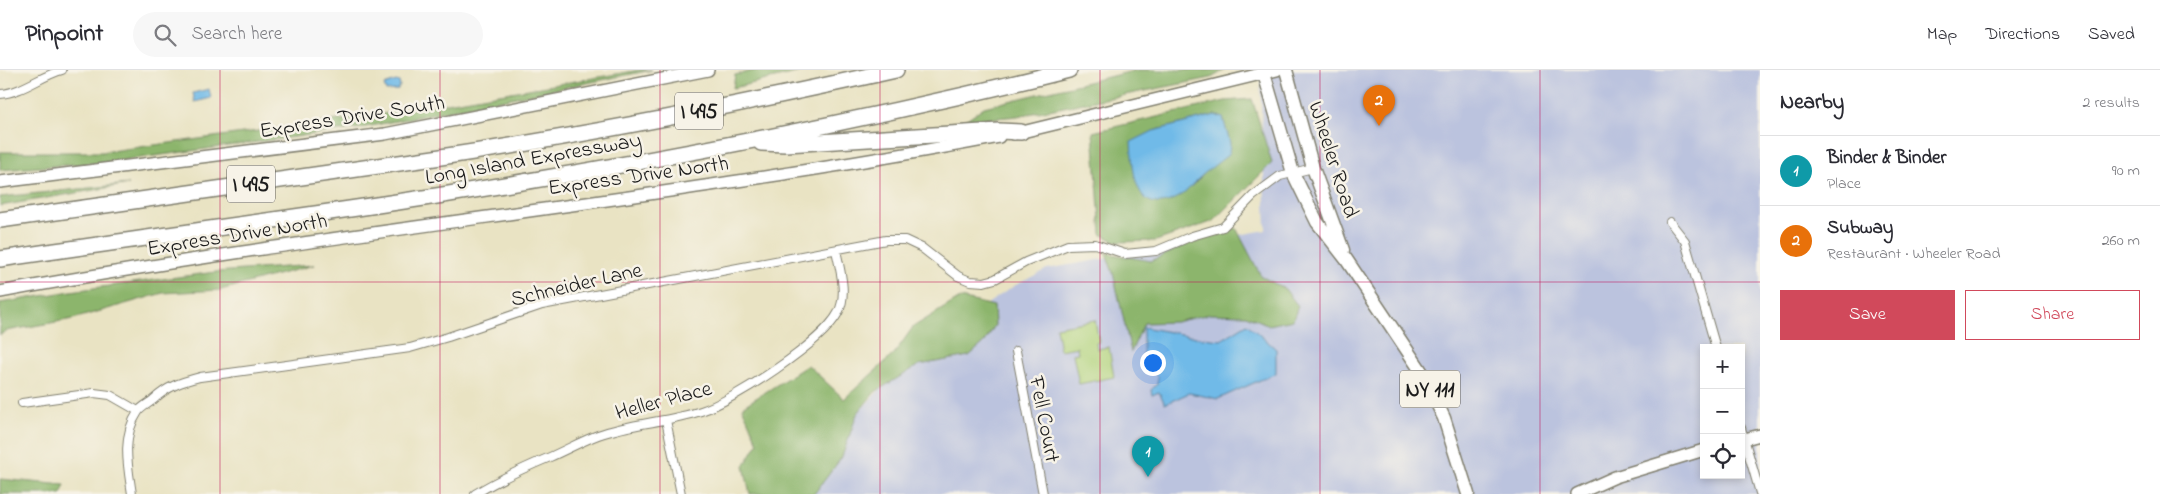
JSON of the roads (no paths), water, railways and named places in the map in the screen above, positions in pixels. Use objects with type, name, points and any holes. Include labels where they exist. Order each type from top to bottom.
[{"type":"highway","points":[[797,92],[830,77],[854,70]]},
{"type":"highway","name":"Long Island Expressway","points":[[0,220],[435,158],[797,92],[896,70]]},
{"type":"highway","name":"Long Island Expressway","points":[[0,259],[441,195],[740,142],[982,91],[1069,70]]},
{"type":"highway","points":[[740,142],[786,144],[999,130],[1021,132]]},
{"type":"main road","name":"Express Drive South","points":[[0,182],[385,134],[708,70]]},
{"type":"main road","name":"Express Drive North","points":[[0,292],[324,240],[892,157],[1021,132],[1263,71],[1277,70]]},
{"type":"main road","name":"Wheeler Road","points":[[1286,70],[1313,168],[1346,259]]},
{"type":"main road","name":"Wheeler Road","points":[[1263,71],[1293,173],[1317,222],[1346,259],[1423,374],[1444,418],[1468,494]]},
{"type":"main road","points":[[1745,439],[1760,435]]},
{"type":"main road","points":[[1577,494],[1614,477],[1700,451]]},
{"type":"street","points":[[0,94],[20,89],[48,74],[62,70]]},
{"type":"street","name":"Schneider Lane","points":[[138,411],[162,391],[177,383],[200,377],[410,348],[542,305],[886,240],[905,240],[922,248],[958,276],[970,281],[984,282],[995,279],[1068,245],[1095,244],[1125,254],[1156,251],[1192,236],[1223,227],[1253,196],[1280,176],[1313,168]]},
{"type":"street","points":[[1670,222],[1685,241],[1715,344]]},
{"type":"street","name":"Heller Place","points":[[475,494],[515,472],[597,436],[616,430],[704,411],[745,391],[829,326],[838,312],[842,297],[842,280],[836,250]]},
{"type":"street","name":"Fell Court","points":[[1016,351],[1043,494]]},
{"type":"street","points":[[22,403],[94,393],[110,395],[138,411],[127,442],[127,462],[132,494]]},
{"type":"street","points":[[666,420],[681,494]]},
{"type":"street","points":[[1745,446],[1760,492]]},
{"type":"water","points":[[396,81],[399,82],[400,86],[397,90],[386,91],[384,85]]},
{"type":"water","points":[[209,89],[211,98],[195,102],[193,93]]},
{"type":"water","points":[[1215,115],[1223,118],[1230,143],[1229,154],[1179,197],[1164,203],[1153,202],[1145,198],[1139,190],[1135,179],[1131,142],[1153,131]]},
{"type":"water","points":[[1247,324],[1276,349],[1276,373],[1218,399],[1189,393],[1165,404],[1159,392],[1152,395],[1151,390],[1157,384],[1158,377],[1143,362],[1143,327],[1221,340]]},
{"type":"place","name":"Subway","points":[[1379,126]]},
{"type":"place","name":"Binder & Binder","points":[[1148,477]]}]
